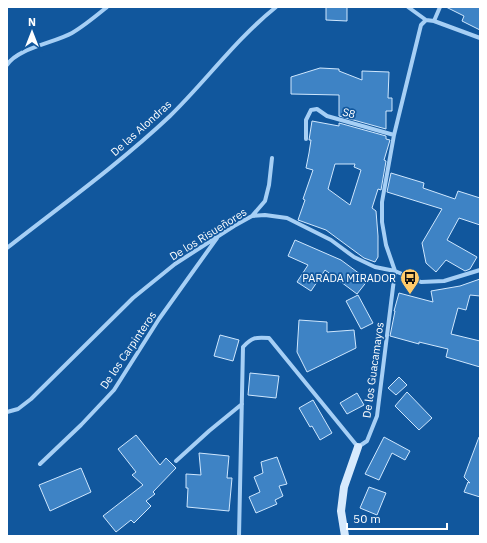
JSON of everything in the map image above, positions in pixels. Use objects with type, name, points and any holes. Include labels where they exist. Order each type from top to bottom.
[{"type":"street","points":[[7,65],[11,59],[36,47],[72,33],[107,7]]},
{"type":"street","name":"De las Alondras","points":[[7,248],[132,150],[171,115],[257,22],[276,7]]},
{"type":"street","points":[[408,7],[426,20],[434,21],[480,38]]},
{"type":"street","points":[[434,21],[440,7]]},
{"type":"street","name":"De los Guacamayos","points":[[358,447],[367,441],[377,416],[395,271],[386,245],[382,222],[382,202],[394,135],[421,25],[426,20]]},
{"type":"street","name":"S8","points":[[306,139],[306,120],[312,110],[318,109],[327,116],[394,135]]},
{"type":"street","points":[[252,216],[265,201],[269,185],[272,158]]},
{"type":"street","name":"De los Risueñores","points":[[7,412],[18,408],[31,399],[133,298],[175,264],[252,216],[265,214],[287,218],[332,240],[354,257],[375,267],[395,271],[421,282],[444,281],[480,270]]},
{"type":"street","name":"De los Carpinteros","points":[[40,464],[81,425],[114,390],[159,319],[218,236]]},
{"type":"street","points":[[239,536],[243,347],[249,340],[258,337],[269,338],[358,447],[344,487],[341,511],[344,536]]},
{"type":"street","points":[[176,461],[242,404]]},
{"type":"building","points":[[326,7],[347,7],[347,21],[326,20]]},
{"type":"building","points":[[446,7],[480,7],[480,30],[462,21],[464,16]]},
{"type":"building","points":[[320,68],[339,69],[339,71],[362,80],[362,71],[389,72],[388,98],[392,98],[392,111],[386,111],[386,129],[339,116],[339,95],[291,94],[291,77]]},
{"type":"building","points":[[312,121],[339,126],[339,123],[386,136],[386,139],[390,140],[384,160],[386,161],[381,190],[378,189],[372,208],[376,211],[378,236],[378,257],[375,262],[364,258],[326,230],[298,220],[305,200],[303,199],[313,170],[306,168],[311,140],[309,140]],"holes":[[[335,164],[355,164],[354,167],[361,170],[350,205],[328,189]]]},
{"type":"building","points":[[391,173],[424,183],[423,188],[455,199],[458,191],[480,198],[480,225],[459,218],[447,240],[477,257],[470,269],[465,271],[446,260],[436,272],[426,263],[422,243],[442,209],[387,192]]},
{"type":"building","points":[[295,240],[341,260],[368,280],[357,294],[325,270],[311,291],[297,282],[308,265],[288,256]]},
{"type":"building","points":[[480,279],[480,296],[470,295],[466,310],[458,308],[451,334],[480,341],[480,367],[446,357],[448,349],[419,342],[419,344],[390,336],[394,311],[399,293],[433,302],[431,291],[460,286]]},
{"type":"building","points":[[358,295],[373,323],[361,329],[346,301]]},
{"type":"building","points":[[299,320],[327,322],[327,332],[354,330],[356,348],[307,372],[297,352]]},
{"type":"building","points":[[220,335],[239,340],[233,361],[214,356]]},
{"type":"building","points":[[250,373],[279,376],[276,398],[248,395]]},
{"type":"building","points":[[399,377],[407,385],[396,395],[388,388]]},
{"type":"building","points":[[407,392],[432,418],[419,430],[395,406]]},
{"type":"building","points":[[357,393],[364,405],[347,414],[340,403]]},
{"type":"building","points":[[313,400],[332,433],[320,440],[312,426],[310,427],[299,408]]},
{"type":"building","points":[[136,435],[160,465],[166,458],[176,468],[153,492],[155,494],[146,501],[151,506],[134,523],[131,520],[116,532],[103,516],[143,485],[132,475],[136,472],[118,449]]},
{"type":"building","points":[[384,437],[410,451],[405,460],[392,453],[379,480],[365,474]]},
{"type":"building","points":[[479,437],[480,497],[464,492],[468,482],[470,483],[464,477]]},
{"type":"building","points":[[199,453],[229,456],[227,478],[232,478],[229,511],[187,507],[188,488],[186,488],[186,474],[201,475]]},
{"type":"building","points":[[277,457],[287,484],[279,486],[283,496],[275,500],[277,504],[256,513],[249,497],[260,492],[254,477],[263,473],[261,462]]},
{"type":"building","points":[[81,468],[91,492],[50,511],[39,485]]},
{"type":"building","points":[[369,487],[386,493],[377,515],[360,508]]},
{"type":"place","name":"PARADA MIRADOR","points":[[410,295]]}]
